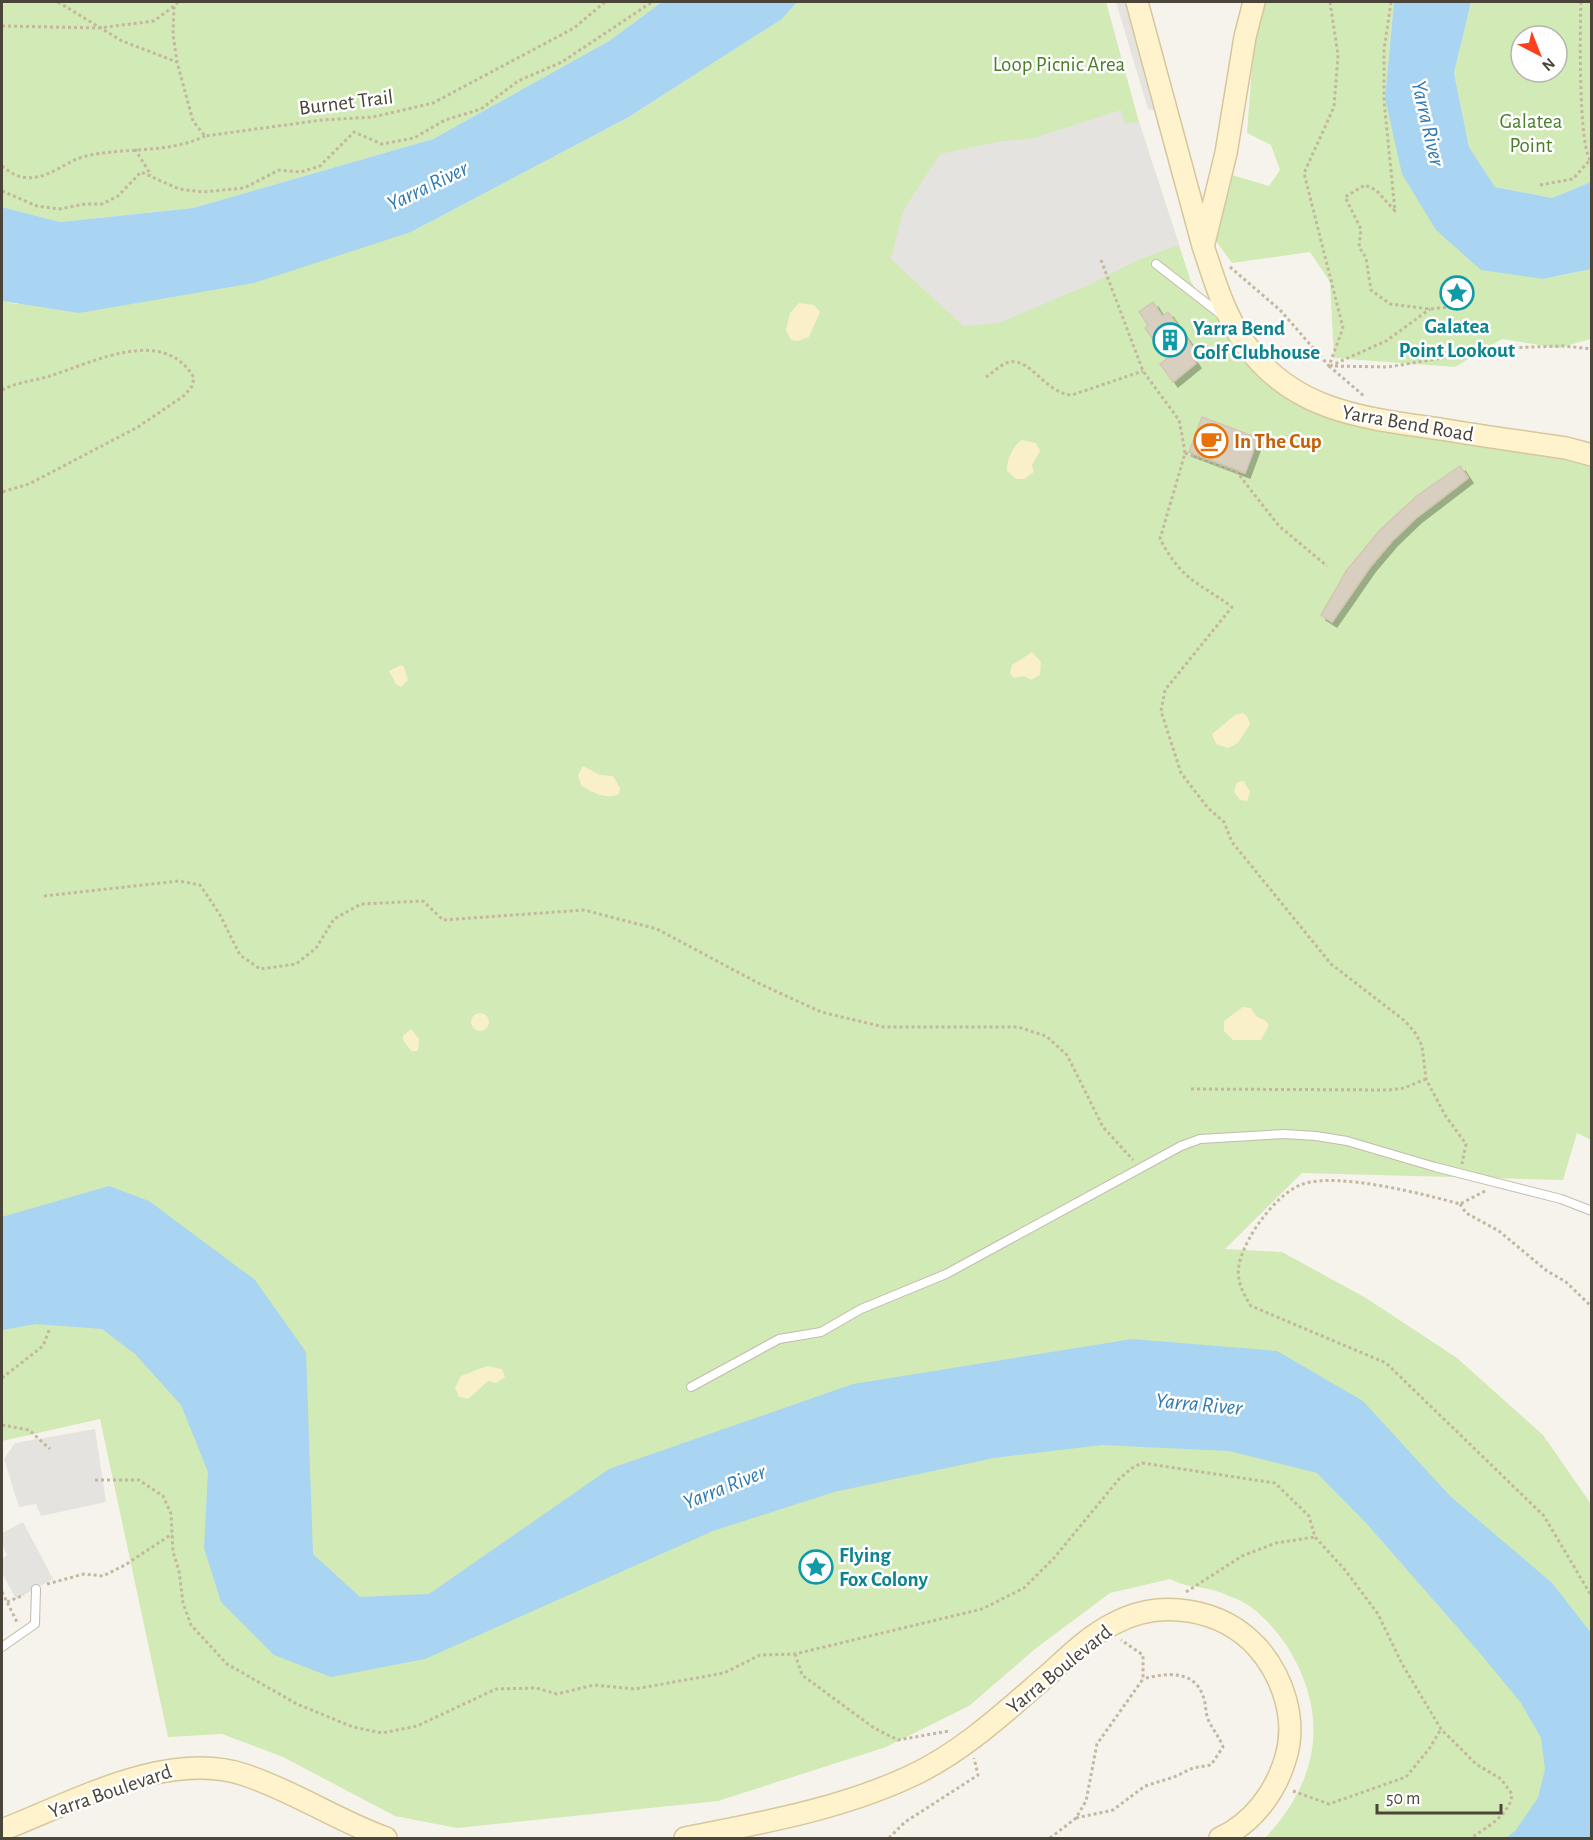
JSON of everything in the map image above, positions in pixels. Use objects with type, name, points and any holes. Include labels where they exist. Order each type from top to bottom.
[{"type":"main road","name":"Yarra Bend Road","points":[[1137,2],[1203,246],[1231,322],[1261,364],[1282,383],[1334,411],[1401,424],[1566,448],[1592,455]]},
{"type":"main road","points":[[1203,246],[1226,153],[1245,37],[1254,2]]},
{"type":"main road","name":"Yarra Boulevard","points":[[685,1839],[824,1807],[866,1794],[914,1775],[1099,1632],[1129,1616],[1145,1611],[1171,1609],[1195,1612],[1237,1630],[1255,1645],[1272,1665],[1281,1686],[1289,1718],[1287,1755],[1280,1775],[1260,1808],[1249,1820],[1220,1839]]},
{"type":"main road","name":"Yarra Boulevard","points":[[2,1830],[126,1782],[164,1770],[195,1766],[245,1775],[386,1839]]},
{"type":"lane","points":[[1156,264],[1169,272],[1193,296],[1231,322]]},
{"type":"lane","points":[[691,1387],[778,1338],[821,1332],[861,1310],[946,1274],[1181,1146],[1200,1139],[1284,1134],[1347,1141],[1561,1199],[1592,1211]]},
{"type":"lane","points":[[2,1647],[35,1624],[36,1589]]},
{"type":"path","points":[[58,2],[122,41],[177,62]]},
{"type":"path","points":[[2,26],[99,28],[154,21],[177,2]]},
{"type":"path","name":"Burnet Trail","points":[[2,166],[22,178],[55,173],[69,161],[88,156],[187,145],[205,136],[322,120],[373,117],[433,103],[574,28],[605,2]]},
{"type":"path","points":[[2,191],[37,206],[59,209],[86,204],[102,204],[118,196],[141,172],[180,189],[203,192],[244,188],[279,170],[301,172],[320,166],[354,132],[381,144],[414,138],[445,120],[482,109],[518,81],[562,62],[652,2]]},
{"type":"path","points":[[1329,366],[1343,328],[1304,172],[1334,107],[1338,55],[1330,2]]},
{"type":"path","points":[[1391,2],[1384,50],[1384,100],[1395,212],[1376,190],[1365,185],[1345,197],[1361,229],[1359,247],[1366,258],[1371,290],[1390,304],[1430,309],[1449,307],[1457,293]]},
{"type":"path","points":[[1540,185],[1573,179],[1590,162],[1585,153],[1580,77],[1581,2]]},
{"type":"path","points":[[174,6],[173,34],[177,62],[193,121],[205,136]]},
{"type":"path","points":[[135,149],[151,175]]},
{"type":"path","points":[[1203,246],[1280,310],[1329,366],[1372,401]]},
{"type":"path","points":[[1101,260],[1143,371],[1179,420],[1185,453],[1160,540],[1171,560],[1187,578],[1232,607],[1165,690],[1161,711],[1181,773],[1208,808],[1224,822],[1232,842],[1332,964],[1405,1021],[1416,1034],[1422,1046],[1426,1080],[1445,1115],[1466,1144],[1460,1173]]},
{"type":"path","points":[[1329,366],[1386,341],[1430,309]]},
{"type":"path","points":[[1329,366],[1388,367],[1504,348],[1563,346],[1592,349]]},
{"type":"path","points":[[2,390],[118,354],[141,350],[170,354],[189,369],[194,378],[192,386],[185,395],[131,431],[29,484],[2,492]]},
{"type":"path","points":[[986,377],[1009,362],[1020,362],[1060,394],[1072,395],[1143,371]]},
{"type":"path","points":[[1185,453],[1236,471],[1279,526],[1327,566]]},
{"type":"path","points":[[44,896],[179,880],[200,885],[219,913],[240,955],[260,969],[296,964],[316,948],[334,919],[361,904],[423,901],[443,920],[584,910],[657,929],[760,984],[821,1012],[884,1027],[1018,1027],[1046,1036],[1067,1054],[1103,1127],[1141,1168]]},
{"type":"path","points":[[1191,1089],[1389,1090],[1404,1088],[1426,1080]]},
{"type":"path","points":[[1592,1307],[1566,1282],[1547,1271],[1499,1231],[1466,1213],[1460,1204],[1420,1193],[1368,1184],[1305,1183],[1294,1188],[1272,1208],[1251,1234],[1239,1259],[1237,1273],[1251,1306],[1386,1363],[1544,1516],[1592,1597]]},
{"type":"path","points":[[1460,1204],[1498,1183]]},
{"type":"path","points":[[2,1378],[43,1347],[50,1328]]},
{"type":"path","points":[[2,1425],[29,1430],[51,1449]]},
{"type":"path","points":[[94,1480],[139,1480],[163,1496],[171,1514],[173,1552],[179,1571],[183,1603],[191,1625],[227,1664],[297,1704],[353,1727],[382,1732],[417,1726],[496,1689],[536,1688],[557,1694],[594,1685],[635,1689],[723,1673],[760,1655],[795,1654],[961,1617],[1024,1588],[1054,1558],[1119,1479],[1142,1463],[1275,1484],[1309,1516],[1315,1537],[1345,1570],[1378,1614],[1402,1664],[1441,1729],[1476,1764],[1501,1779],[1512,1794],[1511,1803],[1503,1814],[1471,1839]]},
{"type":"path","points":[[7,1602],[57,1580],[84,1574],[103,1576],[125,1565],[172,1534]]},
{"type":"path","points":[[1193,1595],[1182,1594],[1242,1556],[1276,1543],[1315,1537]]},
{"type":"path","points":[[2,1592],[23,1632]]},
{"type":"path","points":[[1050,1839],[1076,1818],[1086,1801],[1097,1744],[1143,1679],[1143,1655],[1120,1640],[1099,1632]]},
{"type":"path","points":[[795,1654],[802,1675],[874,1728],[898,1740],[963,1735]]},
{"type":"path","points":[[1076,1818],[1113,1810],[1145,1786],[1193,1768],[1211,1765],[1223,1747],[1218,1733],[1208,1719],[1203,1694],[1189,1678],[1165,1672],[1143,1679]]},
{"type":"path","points":[[1291,1790],[1329,1804],[1406,1777],[1429,1749],[1441,1729]]},
{"type":"path","points":[[948,1736],[963,1735]]},
{"type":"path","points":[[889,1839],[905,1822],[978,1775],[963,1735]]},
{"type":"path","points":[[1286,1799],[1295,1780]]},
{"type":"green space","points":[[2,2],[662,2],[609,41],[433,139],[193,208],[60,222],[2,207]]},
{"type":"green space","name":"Loop Picnic Area","points":[[797,2],[1106,2],[1139,122],[1191,282],[1211,312],[1232,335],[1310,400],[1591,455],[1591,1140],[1577,1133],[1563,1180],[1302,1173],[1225,1249],[1282,1252],[1366,1298],[1457,1358],[1543,1435],[1591,1504],[1591,1838],[1265,1838],[1283,1817],[1296,1795],[1306,1773],[1312,1749],[1313,1726],[1310,1701],[1303,1676],[1281,1638],[1270,1624],[1250,1606],[1217,1591],[1186,1585],[1170,1579],[1110,1593],[1035,1649],[969,1706],[886,1747],[718,1801],[457,1828],[395,1816],[283,1757],[222,1734],[168,1737],[100,1419],[2,1441],[2,301],[17,304],[411,232],[627,118],[782,19]]},
{"type":"green space","points":[[1257,2],[1394,2],[1385,98],[1543,279],[1591,269],[1591,339],[1558,348],[1502,339],[1455,367],[1334,358],[1330,282],[1310,252],[1232,263],[1216,241],[1224,193],[1232,175],[1269,186],[1280,170],[1271,145],[1247,133]]},
{"type":"green space","name":"Galatea Point","points":[[1471,2],[1591,2],[1591,182],[1552,198],[1495,187],[1469,147],[1454,73]]},
{"type":"sand","points":[[799,303],[814,305],[820,312],[809,337],[798,341],[791,340],[786,330],[790,313]]},
{"type":"sand","points":[[1022,440],[1036,443],[1040,451],[1032,465],[1034,472],[1024,479],[1016,479],[1007,471],[1007,467],[1013,450]]},
{"type":"sand","points":[[1032,652],[1041,662],[1040,675],[1031,680],[1024,676],[1014,678],[1010,673],[1012,665]]},
{"type":"sand","points":[[401,665],[404,667],[408,680],[401,687],[396,684],[389,671]]},
{"type":"sand","points":[[1243,713],[1250,724],[1238,743],[1228,748],[1216,744],[1212,734],[1235,715]]},
{"type":"sand","points":[[583,766],[600,775],[613,776],[620,788],[619,794],[600,795],[581,785],[578,775]]},
{"type":"sand","points":[[1244,781],[1250,792],[1247,801],[1240,800],[1234,792],[1237,782]]},
{"type":"sand","points":[[1243,1007],[1251,1008],[1257,1017],[1265,1020],[1269,1025],[1261,1040],[1233,1040],[1224,1031],[1224,1021]]},
{"type":"sand","points":[[480,1013],[486,1016],[489,1022],[486,1028],[480,1031],[474,1028],[471,1022],[474,1016]]},
{"type":"sand","points":[[411,1029],[419,1039],[418,1051],[411,1051],[403,1040],[403,1036]]},
{"type":"sand","points":[[487,1366],[502,1369],[505,1377],[496,1383],[488,1381],[468,1399],[459,1397],[455,1388],[461,1376]]},
{"type":"shaded area","points":[[1116,2],[1130,2],[1163,113],[1148,109]]},
{"type":"shaded area","points":[[1121,110],[1125,124],[1139,122],[1179,245],[1140,259],[1091,284],[999,323],[963,326],[891,259],[903,211],[940,154],[1002,141],[1031,139]]},
{"type":"shaded area","points":[[95,1429],[106,1502],[41,1516],[36,1504],[19,1507],[4,1459],[15,1443]]},
{"type":"shaded area","points":[[23,1522],[53,1579],[16,1599],[2,1573],[2,1559],[7,1555],[2,1544],[2,1533]]},
{"type":"water","name":"Yarra River","points":[[662,2],[797,2],[782,19],[627,118],[411,232],[254,283],[79,313],[2,301],[2,207],[60,222],[193,208],[433,139],[609,41]]},
{"type":"water","name":"Yarra River","points":[[1394,2],[1471,2],[1454,73],[1469,147],[1495,187],[1552,198],[1591,182],[1591,269],[1543,279],[1481,270],[1436,230],[1402,174],[1385,98]]},
{"type":"water","name":"Yarra River","points":[[109,1186],[149,1201],[255,1280],[306,1352],[313,1554],[360,1597],[429,1594],[609,1469],[853,1384],[1132,1339],[1277,1351],[1363,1401],[1450,1496],[1552,1583],[1591,1633],[1591,1838],[1506,1838],[1515,1831],[1538,1798],[1545,1769],[1541,1738],[1521,1703],[1367,1524],[1317,1473],[1229,1451],[1102,1445],[994,1458],[834,1492],[713,1531],[425,1659],[331,1677],[274,1655],[221,1602],[204,1548],[208,1472],[181,1405],[135,1354],[102,1329],[36,1324],[2,1330],[2,1217]]},
{"type":"building","name":"Yarra Bend Golf Clubhouse","points":[[1153,302],[1162,316],[1168,312],[1196,352],[1191,356],[1196,363],[1173,382],[1160,364],[1167,359],[1145,328],[1148,325],[1139,312]]},
{"type":"building","points":[[1202,417],[1258,438],[1245,473],[1189,452]]},
{"type":"building","points":[[1460,466],[1468,478],[1416,518],[1392,541],[1370,567],[1332,622],[1321,615],[1347,570],[1380,530],[1418,495]]},
{"type":"place","name":"Galatea Point Lookout","points":[[1457,293]]},
{"type":"place","name":"Yarra Bend Golf Clubhouse","points":[[1170,340]]},
{"type":"place","name":"In The Cup","points":[[1211,441]]},
{"type":"place","name":"Flying Fox Colony","points":[[816,1567]]}]
